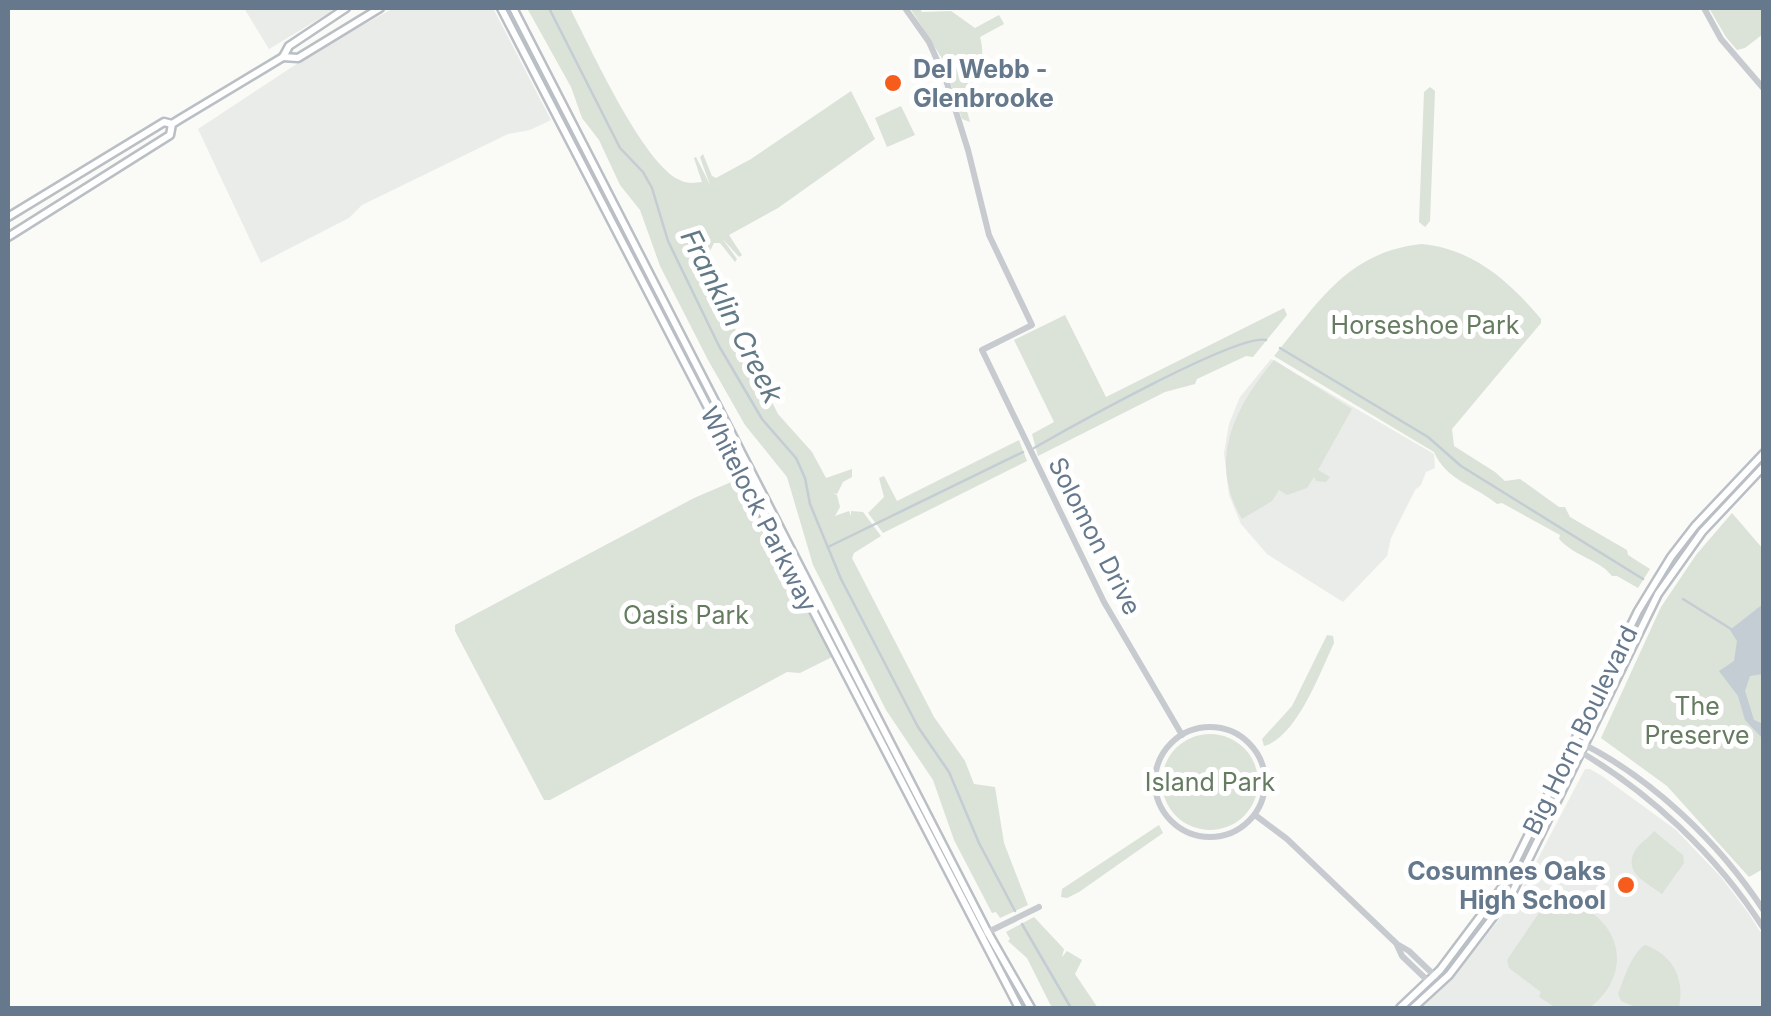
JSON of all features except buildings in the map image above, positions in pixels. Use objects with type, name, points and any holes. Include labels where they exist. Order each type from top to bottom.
[{"type":"main road","points":[[8,217],[164,122],[172,124],[283,56],[289,46],[346,8]]},
{"type":"main road","points":[[283,56],[298,58],[380,8]]},
{"type":"main road","name":"Whitelock Parkway","points":[[500,8],[984,935],[1031,1008]]},
{"type":"main road","name":"Whitelock Parkway","points":[[513,8],[1019,1008]]},
{"type":"main road","points":[[8,237],[170,135],[172,124]]},
{"type":"main road","name":"Big Horn Boulevard","points":[[1400,1008],[1468,937],[1504,885],[1638,611],[1661,573],[1695,526],[1764,453]]},
{"type":"main road","name":"Big Horn Boulevard","points":[[1413,1008],[1449,975],[1514,891],[1658,594],[1702,532],[1764,466]]},
{"type":"street","name":"Solomon Drive","points":[[905,8],[929,42],[946,80],[988,234],[1032,324],[982,350],[1104,602],[1182,734]]},
{"type":"street","points":[[1704,8],[1722,39],[1764,89]]},
{"type":"street","points":[[552,108],[561,102]]},
{"type":"street","points":[[684,364],[693,360]]},
{"type":"street","points":[[1206,727],[1230,730],[1258,755],[1264,778],[1262,801],[1255,815],[1238,830],[1215,837],[1194,836],[1169,820],[1156,796],[1156,770],[1165,750],[1182,734],[1206,727]]},
{"type":"street","points":[[1573,744],[1638,778],[1687,821],[1764,910]]},
{"type":"street","points":[[1582,748],[1681,828],[1726,878],[1764,929]]},
{"type":"street","points":[[1255,815],[1287,839],[1397,944],[1409,950],[1432,978]]},
{"type":"street","points":[[984,935],[1039,907]]},
{"type":"shaded area","points":[[244,8],[337,8],[269,49]]},
{"type":"shaded area","points":[[394,8],[493,8],[551,120],[530,130],[508,134],[362,205],[349,218],[261,263],[198,129],[321,48]]},
{"type":"shaded area","points":[[1271,359],[1434,454],[1435,468],[1426,472],[1415,490],[1391,538],[1387,556],[1343,602],[1267,554],[1241,524],[1229,495],[1224,453],[1229,424],[1240,397]]},
{"type":"shaded area","points":[[1763,604],[1763,674],[1750,676],[1745,691],[1754,720],[1763,724],[1763,739],[1745,720],[1738,696],[1719,671],[1734,661],[1737,641],[1730,630]]},
{"type":"shaded area","name":"Cosumnes Oaks High School","points":[[1585,769],[1602,776],[1676,830],[1721,877],[1749,914],[1763,936],[1763,1008],[1420,1008],[1451,980],[1520,893]]},
{"type":"green space","points":[[527,8],[570,8],[634,129],[666,170],[685,182],[702,182],[694,158],[710,185],[700,157],[703,154],[716,178],[851,91],[875,139],[778,208],[729,235],[742,255],[739,257],[722,238],[737,259],[735,262],[720,243],[714,243],[709,253],[708,275],[778,414],[812,452],[826,478],[852,469],[852,477],[843,482],[837,494],[833,493],[840,507],[835,516],[863,512],[881,536],[852,558],[934,717],[965,761],[974,784],[995,787],[1004,843],[1028,905],[1000,918],[992,913],[954,840],[933,780],[886,710],[813,565],[787,477],[745,425],[708,360],[660,266],[640,210],[620,185],[599,140],[582,118],[571,87]]},
{"type":"green space","points":[[910,8],[922,12],[951,11],[975,28],[999,15],[1004,24],[980,37],[980,68],[962,92],[970,122],[962,119],[943,60]]},
{"type":"green space","points":[[1709,8],[1763,8],[1763,34],[1737,50]]},
{"type":"green space","points":[[1430,87],[1435,91],[1430,221],[1425,227],[1419,222],[1424,92]]},
{"type":"green space","points":[[901,106],[915,135],[887,147],[875,118]]},
{"type":"green space","name":"Horseshoe Park","points":[[1422,244],[1458,252],[1489,269],[1541,319],[1452,429],[1454,446],[1505,481],[1520,479],[1559,507],[1565,507],[1570,517],[1627,550],[1628,555],[1650,569],[1638,588],[1572,550],[1559,539],[1560,535],[1461,481],[1434,452],[1274,356],[1321,299],[1354,269],[1374,257]]},
{"type":"green space","points":[[1284,308],[1287,315],[1253,357],[1246,356],[1197,379],[1195,384],[1165,392],[1038,456],[1032,434],[1054,422],[1014,340],[1065,315],[1106,397]]},
{"type":"green space","points":[[1274,360],[1352,409],[1318,470],[1330,477],[1326,482],[1314,477],[1307,488],[1287,495],[1279,490],[1272,501],[1242,519],[1227,476],[1230,435],[1248,396]]},
{"type":"green space","points":[[1019,440],[1027,461],[883,533],[868,513],[884,497],[879,478],[884,476],[897,501]]},
{"type":"green space","name":"Oasis Park","points":[[736,480],[743,484],[832,657],[800,673],[787,672],[544,800],[455,625],[694,498]]},
{"type":"green space","name":"The Preserve","points":[[1732,513],[1763,549],[1763,869],[1749,877],[1667,786],[1601,738],[1661,607],[1696,555]]},
{"type":"green space","points":[[1327,635],[1333,636],[1334,643],[1306,702],[1287,730],[1264,746],[1262,739],[1292,706]]},
{"type":"green space","name":"Island Park","points":[[1210,734],[1228,738],[1244,748],[1254,764],[1258,782],[1254,800],[1244,816],[1228,826],[1210,830],[1192,826],[1176,816],[1166,800],[1162,782],[1166,764],[1176,748],[1192,738]]},
{"type":"green space","points":[[1159,825],[1163,833],[1079,892],[1061,897],[1062,889]]},
{"type":"green space","points":[[1654,831],[1683,855],[1684,863],[1662,894],[1638,876],[1632,865],[1636,849]]},
{"type":"green space","points":[[1554,891],[1595,915],[1613,938],[1617,963],[1614,975],[1589,1008],[1556,1008],[1509,968],[1507,960]]},
{"type":"green space","points":[[1034,917],[1064,949],[1062,957],[1067,951],[1082,960],[1075,974],[1098,1008],[1052,1008],[1027,958],[1008,941],[1006,932]]},
{"type":"green space","points":[[1645,945],[1663,955],[1675,970],[1679,978],[1679,1008],[1638,1008],[1621,1001],[1618,994],[1628,967]]},
{"type":"waterway","name":"Franklin Creek","points":[[549,8],[620,148],[652,188],[668,241],[719,346],[762,419],[796,458],[841,579],[918,727],[949,772],[979,843],[1015,911]]},
{"type":"waterway","points":[[1034,448],[1190,366],[1249,342],[1266,340]]},
{"type":"waterway","points":[[1280,348],[1428,437],[1461,466],[1643,579]]},
{"type":"waterway","points":[[828,547],[1023,452]]},
{"type":"waterway","points":[[1683,599],[1731,629]]},
{"type":"waterway","name":"Franklin Creek","points":[[1022,924],[1071,1008]]},
{"type":"place","name":"Del Webb - Glenbrooke","points":[[893,83]]},
{"type":"place","name":"Cosumnes Oaks High School","points":[[1626,885]]}]
